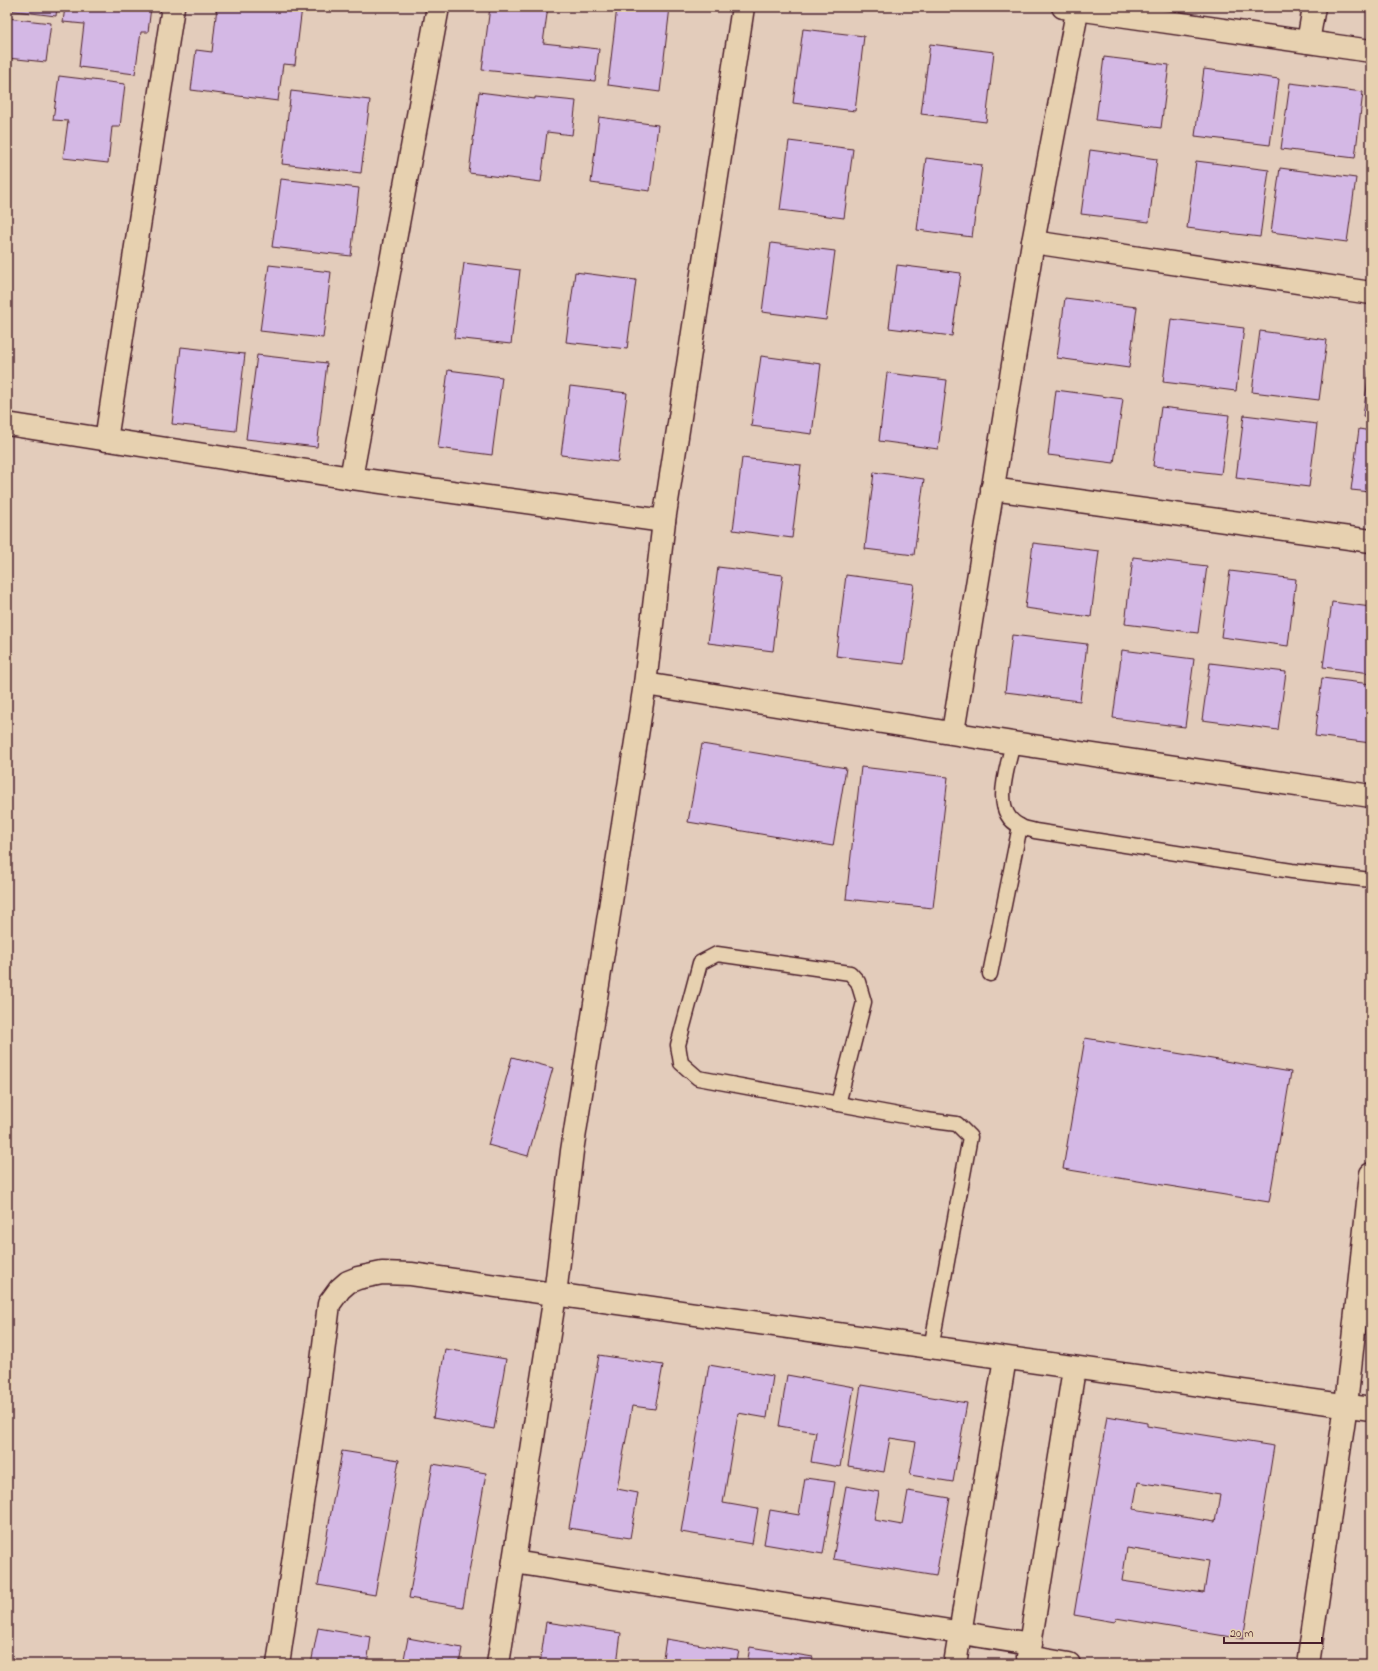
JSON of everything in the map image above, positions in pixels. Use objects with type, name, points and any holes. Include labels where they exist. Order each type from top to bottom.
[{"type":"street","points":[[106,440],[173,7]]},
{"type":"street","points":[[352,478],[438,7]]},
{"type":"street","points":[[498,1664],[555,1295],[572,1151],[645,684],[664,521],[742,7]]},
{"type":"street","points":[[1308,42],[1314,7]]},
{"type":"street","points":[[953,732],[992,489],[1073,8],[1371,51]]},
{"type":"street","points":[[1033,242],[1371,293]]},
{"type":"street","points":[[7,424],[352,478],[664,521]]},
{"type":"street","points":[[992,489],[1371,541]]},
{"type":"street","points":[[645,684],[953,732],[1013,743],[1371,796]]},
{"type":"street","points":[[1308,1664],[1346,1405],[1371,1174]]},
{"type":"street","points":[[278,1664],[317,1402],[329,1304],[333,1297],[348,1282],[382,1273],[411,1274],[1371,1409]]},
{"type":"street","points":[[955,1664],[1005,1358]]},
{"type":"street","points":[[1029,1655],[1074,1368]]},
{"type":"street","points":[[514,1562],[960,1632],[1029,1655],[1069,1664]]},
{"type":"lane","points":[[1013,743],[1003,794],[1003,806],[1011,820],[1020,826],[1035,831],[1292,871],[1371,880]]},
{"type":"lane","points":[[990,974],[1020,826]]},
{"type":"lane","points":[[838,1104],[864,1002],[858,982],[850,973],[717,954],[700,963],[678,1045],[681,1063],[698,1078],[838,1104],[926,1120],[957,1124],[970,1137],[930,1348]]},
{"type":"building","points":[[7,7],[57,7],[56,16],[7,10]]},
{"type":"building","points":[[65,7],[151,7],[148,32],[141,32],[135,74],[79,67],[84,24],[63,22]]},
{"type":"building","points":[[217,7],[302,7],[295,65],[283,64],[278,101],[191,90],[196,50],[212,52]]},
{"type":"building","points":[[490,7],[548,7],[543,43],[599,49],[595,81],[482,70]]},
{"type":"building","points":[[617,7],[670,7],[660,92],[608,85]]},
{"type":"building","points":[[7,18],[51,23],[46,62],[7,58]]},
{"type":"building","points":[[803,29],[864,36],[855,111],[793,103]]},
{"type":"building","points":[[930,44],[994,52],[986,122],[921,114]]},
{"type":"building","points":[[1104,57],[1169,65],[1161,128],[1096,120]]},
{"type":"building","points":[[1204,69],[1279,79],[1270,145],[1195,136]]},
{"type":"building","points":[[59,76],[125,84],[120,127],[112,127],[108,163],[63,158],[68,121],[53,120]]},
{"type":"building","points":[[1290,83],[1363,92],[1355,158],[1281,149]]},
{"type":"building","points":[[291,91],[370,100],[361,173],[282,164]]},
{"type":"building","points":[[479,92],[535,99],[535,97],[576,101],[572,135],[547,132],[541,182],[469,173]]},
{"type":"building","points":[[599,117],[658,125],[650,191],[591,183]]},
{"type":"building","points":[[789,141],[853,149],[844,218],[780,210]]},
{"type":"building","points":[[1090,150],[1157,159],[1149,222],[1081,214]]},
{"type":"building","points":[[926,158],[982,165],[972,237],[917,230]]},
{"type":"building","points":[[1196,161],[1269,170],[1260,237],[1187,228]]},
{"type":"building","points":[[1280,168],[1356,178],[1347,242],[1271,232]]},
{"type":"building","points":[[281,179],[359,188],[351,256],[272,247]]},
{"type":"building","points":[[771,243],[835,251],[826,320],[762,312]]},
{"type":"building","points":[[464,263],[520,270],[511,344],[454,338]]},
{"type":"building","points":[[269,265],[331,272],[323,338],[260,331]]},
{"type":"building","points":[[897,265],[961,273],[952,336],[889,328]]},
{"type":"building","points":[[575,272],[636,280],[627,349],[566,342]]},
{"type":"building","points":[[1065,298],[1137,307],[1129,368],[1057,358]]},
{"type":"building","points":[[1171,319],[1244,328],[1236,391],[1163,382]]},
{"type":"building","points":[[1260,331],[1327,340],[1319,400],[1252,392]]},
{"type":"building","points":[[181,347],[245,354],[236,431],[172,424]]},
{"type":"building","points":[[257,355],[327,363],[317,447],[246,439]]},
{"type":"building","points":[[761,356],[821,364],[812,434],[751,426]]},
{"type":"building","points":[[1371,356],[1371,417],[1363,416]]},
{"type":"building","points":[[448,370],[502,377],[492,455],[438,448]]},
{"type":"building","points":[[887,373],[947,380],[938,449],[879,441]]},
{"type":"building","points":[[570,386],[627,393],[618,462],[561,455]]},
{"type":"building","points":[[1056,390],[1123,399],[1114,463],[1048,455]]},
{"type":"building","points":[[1161,407],[1229,415],[1221,474],[1153,466]]},
{"type":"building","points":[[1244,415],[1317,424],[1309,487],[1236,478]]},
{"type":"building","points":[[1359,429],[1371,431],[1371,492],[1351,490]]},
{"type":"building","points":[[742,458],[801,465],[792,538],[733,530]]},
{"type":"building","points":[[874,472],[924,479],[914,555],[865,549]]},
{"type":"building","points":[[1033,543],[1099,551],[1091,617],[1025,608]]},
{"type":"building","points":[[1133,557],[1207,566],[1198,633],[1125,624]]},
{"type":"building","points":[[718,567],[783,575],[773,651],[708,643]]},
{"type":"building","points":[[1230,571],[1296,579],[1288,646],[1221,637]]},
{"type":"building","points":[[846,575],[914,584],[904,664],[836,656]]},
{"type":"building","points":[[1332,602],[1371,607],[1371,673],[1323,667]]},
{"type":"building","points":[[1012,635],[1087,644],[1080,701],[1005,692]]},
{"type":"building","points":[[1122,650],[1194,659],[1185,727],[1113,718]]},
{"type":"building","points":[[1210,663],[1286,672],[1278,730],[1202,720]]},
{"type":"building","points":[[1322,678],[1371,684],[1371,743],[1315,736]]},
{"type":"building","points":[[702,744],[846,768],[833,846],[688,822]]},
{"type":"building","points":[[861,767],[948,777],[933,908],[846,899]]},
{"type":"building","points":[[1085,1038],[1291,1072],[1269,1202],[1063,1169]]},
{"type":"building","points":[[512,1057],[553,1068],[528,1156],[488,1145]]},
{"type":"building","points":[[445,1349],[506,1359],[494,1429],[433,1418]]},
{"type":"building","points":[[599,1355],[663,1365],[655,1409],[632,1406],[617,1489],[638,1493],[630,1538],[569,1528]]},
{"type":"building","points":[[709,1365],[773,1376],[767,1418],[738,1413],[723,1503],[758,1509],[752,1544],[681,1532]]},
{"type":"building","points":[[787,1375],[854,1387],[840,1467],[811,1462],[816,1432],[779,1426]]},
{"type":"building","points":[[861,1385],[967,1403],[953,1482],[910,1475],[916,1442],[890,1438],[884,1472],[848,1466]]},
{"type":"building","points":[[1107,1416],[1147,1423],[1147,1426],[1274,1446],[1243,1639],[1116,1618],[1115,1622],[1074,1615]],"holes":[[[1138,1482],[1220,1495],[1215,1522],[1133,1509]],[[1127,1548],[1209,1561],[1204,1593],[1122,1581]]]},
{"type":"building","points":[[342,1451],[399,1460],[375,1595],[318,1585]]},
{"type":"building","points":[[433,1464],[486,1473],[463,1607],[409,1598]]},
{"type":"building","points":[[805,1478],[835,1482],[823,1554],[764,1544],[770,1510],[799,1515]]},
{"type":"building","points":[[846,1486],[879,1492],[874,1520],[902,1525],[908,1491],[950,1498],[936,1576],[833,1559]]},
{"type":"building","points":[[546,1622],[621,1633],[617,1664],[540,1664]]},
{"type":"building","points":[[318,1628],[371,1637],[367,1664],[311,1664]]},
{"type":"building","points":[[408,1638],[462,1648],[459,1664],[403,1664]]},
{"type":"building","points":[[666,1639],[739,1651],[736,1664],[662,1664]]},
{"type":"building","points":[[750,1647],[813,1657],[811,1664],[747,1664]]}]
